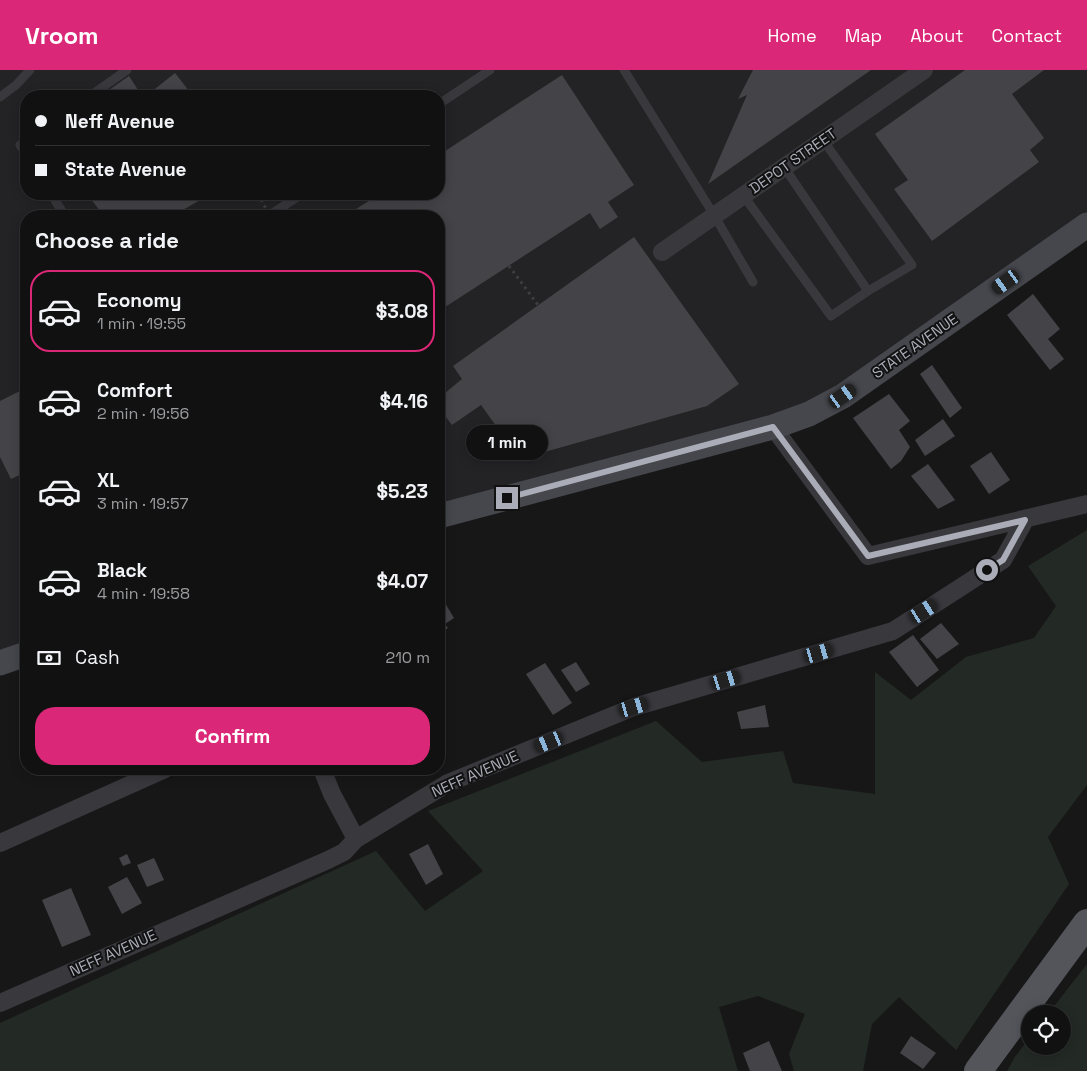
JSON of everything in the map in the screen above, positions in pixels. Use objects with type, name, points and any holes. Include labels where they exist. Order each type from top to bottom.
[{"type":"main road","name":"STATE AVENUE","points":[[445,514],[773,427],[809,414],[843,396],[1087,225]]},
{"type":"main road","points":[[0,663],[20,656]]},
{"type":"main road","points":[[978,1071],[1087,923]]},
{"type":"street","name":"DEPOT STREET","points":[[662,252],[924,70]]},
{"type":"street","points":[[773,427],[868,556],[1087,504]]},
{"type":"street","name":"NEFF AVENUE","points":[[0,1003],[328,860],[344,852],[356,839],[448,783],[634,707],[893,631],[1003,560],[1025,520]]},
{"type":"street","points":[[0,843],[152,775]]},
{"type":"street","points":[[324,775],[332,794],[356,839]]},
{"type":"lane","points":[[0,97],[16,85],[30,70]]},
{"type":"lane","points":[[99,90],[127,70]]},
{"type":"lane","points":[[445,100],[490,70]]},
{"type":"lane","points":[[624,70],[714,215],[753,282]]},
{"type":"lane","points":[[743,195],[830,316],[912,265],[823,140]]},
{"type":"lane","points":[[784,167],[868,291]]},
{"type":"lane","points":[[278,210],[293,200]]},
{"type":"path","points":[[509,266],[538,305]]},
{"type":"shaded area","points":[[0,70],[1087,70],[1087,225],[843,396],[445,514],[445,210],[20,210],[20,656],[0,663]]},
{"type":"shaded area","points":[[1087,530],[1087,785],[1048,837],[1069,884],[956,1050],[899,997],[872,1024],[863,1071],[794,1071],[789,1054],[805,1014],[758,996],[719,1007],[738,1071],[0,1071],[0,1023],[376,851],[425,911],[483,871],[428,811],[656,721],[702,762],[783,751],[793,783],[875,794],[875,672],[911,700],[966,657],[1034,638],[1056,606],[1028,566]]},
{"type":"shaded area","points":[[1087,964],[1087,1071],[1007,1071],[1021,1049],[1021,1055],[1071,1055],[1071,1005],[1055,1005]]},
{"type":"building","points":[[753,70],[871,70],[708,184],[747,95],[738,99]]},
{"type":"building","points":[[965,70],[1044,70],[1012,94],[1044,138],[1030,150],[1039,162],[932,241],[894,189],[908,180],[875,134]]},
{"type":"building","points":[[175,73],[188,90],[154,90]]},
{"type":"building","points":[[562,75],[634,185],[608,202],[618,217],[600,229],[590,213],[445,307],[445,210],[355,210],[370,200],[445,200],[445,151]]},
{"type":"building","points":[[129,76],[138,90],[109,90]]},
{"type":"building","points":[[92,200],[200,200],[183,210],[99,210]]},
{"type":"building","points":[[634,237],[739,384],[707,406],[520,459],[481,405],[452,425],[445,416],[445,393],[462,379],[453,366]]},
{"type":"building","points":[[1033,294],[1060,329],[1048,339],[1064,359],[1050,370],[1007,315]]},
{"type":"building","points":[[932,365],[962,408],[950,418],[920,374]]},
{"type":"building","points":[[20,391],[20,475],[11,479],[0,457],[0,401]]},
{"type":"building","points":[[889,394],[910,421],[899,430],[910,447],[901,461],[891,469],[853,418]]},
{"type":"building","points":[[943,419],[955,436],[925,456],[915,440]]},
{"type":"building","points":[[991,452],[1010,480],[989,494],[970,466]]},
{"type":"building","points":[[928,464],[955,500],[938,509],[911,476]]},
{"type":"building","points":[[445,603],[454,618],[445,624]]},
{"type":"building","points":[[941,623],[959,644],[937,659],[920,639]]},
{"type":"building","points":[[913,635],[939,670],[917,687],[889,652]]},
{"type":"building","points":[[576,662],[590,684],[576,692],[561,670]]},
{"type":"building","points":[[545,663],[572,703],[553,715],[526,674]]},
{"type":"building","points":[[765,705],[769,727],[741,729],[737,712]]},
{"type":"building","points":[[428,844],[443,874],[426,885],[409,854]]},
{"type":"building","points":[[127,854],[131,863],[123,866],[119,858]]},
{"type":"building","points":[[154,858],[164,880],[147,887],[137,865]]},
{"type":"building","points":[[127,877],[142,903],[122,914],[108,887]]},
{"type":"building","points":[[71,888],[91,935],[62,947],[42,900]]},
{"type":"building","points":[[911,1036],[936,1053],[923,1069],[900,1053]]},
{"type":"building","points":[[769,1041],[782,1071],[750,1071],[743,1053]]},
{"type":"route","points":[[507,498],[773,427],[868,556],[1025,520],[1003,560],[987,570]]}]
